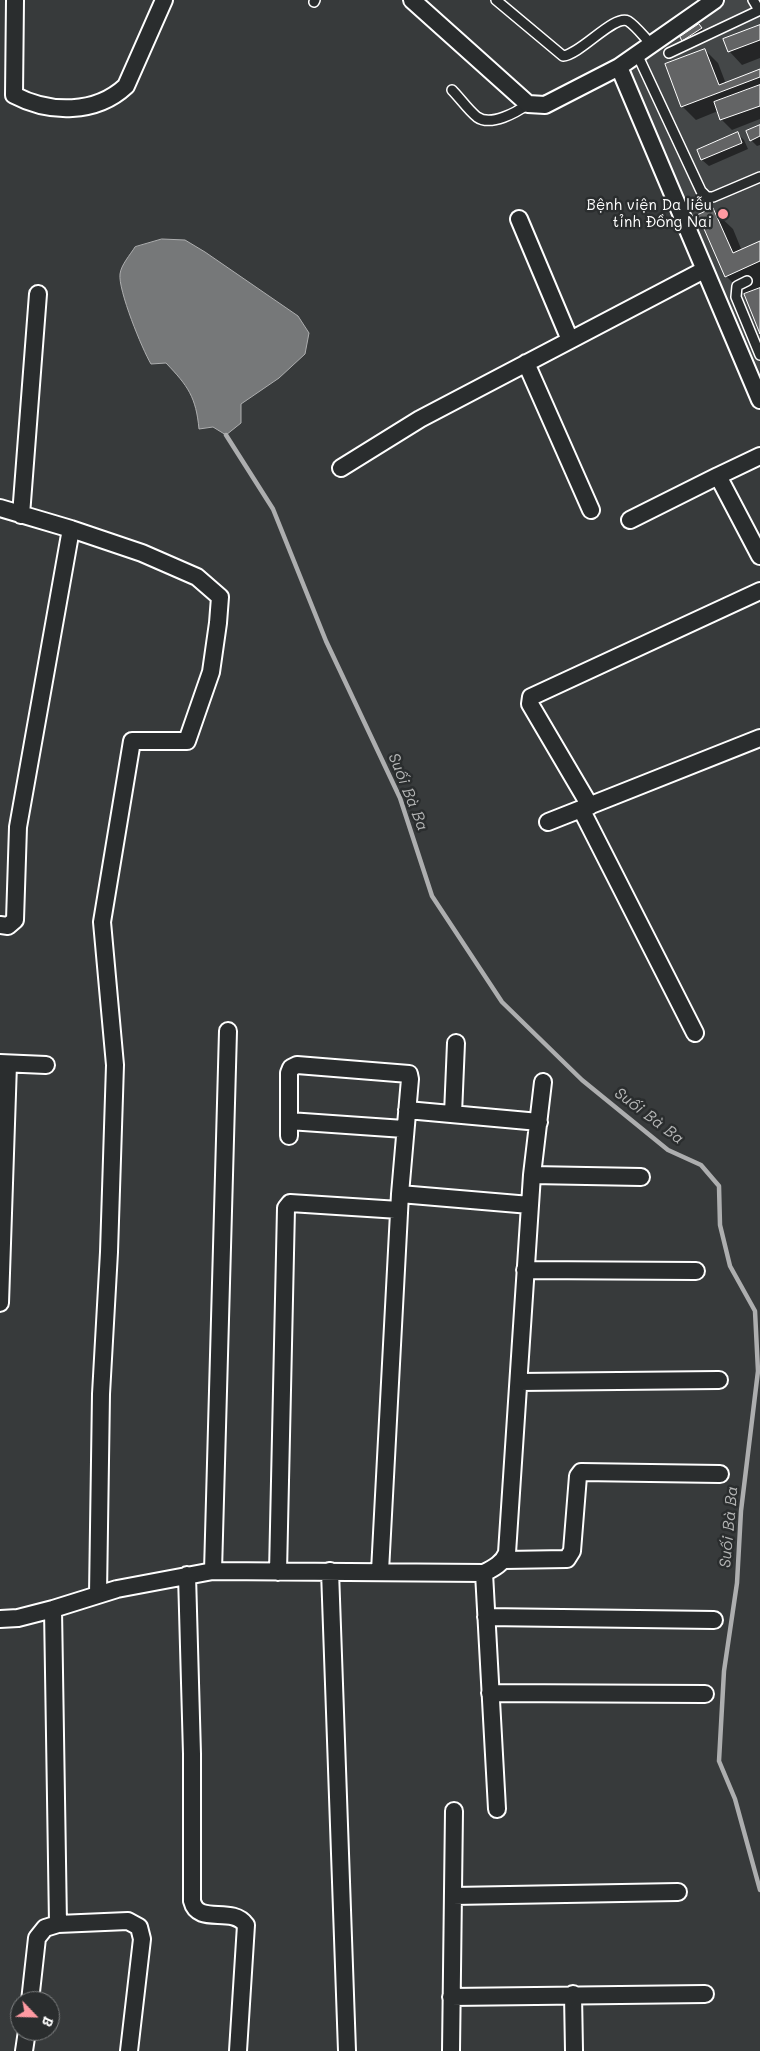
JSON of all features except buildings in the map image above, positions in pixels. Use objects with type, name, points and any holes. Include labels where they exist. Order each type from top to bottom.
[{"type":"street","points":[[16,0],[7,95],[44,106],[78,109],[117,94],[126,86],[164,0]]},
{"type":"street","points":[[412,0],[528,104],[545,105],[619,67],[714,0]]},
{"type":"street","points":[[619,67],[704,270],[755,375],[760,400]]},
{"type":"street","points":[[519,219],[570,340]]},
{"type":"street","points":[[341,468],[420,419],[704,270]]},
{"type":"street","points":[[21,515],[38,294]]},
{"type":"street","points":[[526,363],[591,510]]},
{"type":"street","points":[[630,520],[760,456]]},
{"type":"street","points":[[718,476],[760,556]]},
{"type":"street","points":[[0,508],[142,553],[196,577],[220,597],[211,672],[187,741],[132,741],[102,922],[115,1065],[109,1252],[101,1394],[98,1594]]},
{"type":"street","points":[[0,925],[8,926],[14,920],[18,828],[71,529]]},
{"type":"street","points":[[695,1033],[586,807],[530,704],[531,697],[760,591]]},
{"type":"street","points":[[548,822],[760,738]]},
{"type":"street","points":[[213,1571],[228,1031]]},
{"type":"street","points":[[453,1114],[456,1043]]},
{"type":"street","points":[[0,1303],[4,1063],[46,1065]]},
{"type":"street","points":[[380,1571],[399,1210],[404,1129],[410,1079],[406,1072],[297,1065],[291,1068],[289,1073],[289,1128],[404,1129]]},
{"type":"street","points":[[504,1560],[507,1553],[520,1382],[532,1175],[543,1082]]},
{"type":"street","points":[[407,1110],[539,1122]]},
{"type":"street","points":[[532,1175],[641,1177]]},
{"type":"street","points":[[400,1194],[530,1205]]},
{"type":"street","points":[[278,1572],[286,1208],[290,1203],[399,1210]]},
{"type":"street","points":[[525,1270],[696,1271]]},
{"type":"street","points":[[520,1382],[719,1380]]},
{"type":"street","points":[[0,1619],[18,1618],[98,1594],[213,1571],[484,1573],[504,1560],[567,1560],[572,1551],[577,1484],[581,1472],[586,1470],[720,1474]]},
{"type":"street","points":[[330,1571],[348,2051]]},
{"type":"street","points":[[484,1573],[497,1809]]},
{"type":"street","points":[[187,1575],[192,1754],[192,1901],[194,1909],[200,1914],[231,1915],[241,1918],[246,1925],[238,2051]]},
{"type":"street","points":[[53,1609],[58,1924]]},
{"type":"street","points":[[486,1617],[714,1620]]},
{"type":"street","points":[[490,1693],[705,1694]]},
{"type":"street","points":[[451,2051],[454,1811]]},
{"type":"street","points":[[453,1896],[678,1892]]},
{"type":"street","points":[[31,1991],[37,1938],[45,1928],[58,1924],[128,1921],[139,1927],[142,1939],[129,2051]]},
{"type":"street","points":[[451,1997],[573,1994],[705,1994]]},
{"type":"street","points":[[573,1994],[574,2051]]},
{"type":"lane","points":[[496,0],[563,56],[572,55],[614,23],[624,20],[630,22],[651,44]]},
{"type":"lane","points":[[669,53],[759,10],[753,0]]},
{"type":"lane","points":[[637,54],[701,191],[707,197],[712,197],[760,177]]},
{"type":"lane","points":[[452,90],[477,117],[486,120],[517,112],[528,104]]},
{"type":"lane","points":[[747,281],[737,286],[736,297],[760,354]]},
{"type":"shaded area","points":[[725,0],[760,0],[760,387],[626,68]]},
{"type":"shaded area","points":[[162,239],[185,240],[205,252],[298,316],[309,333],[305,354],[279,378],[241,404],[241,423],[226,435],[213,427],[199,429],[196,408],[190,393],[166,363],[151,364],[127,306],[120,282],[120,274],[124,264],[135,247]]},
{"type":"waterway","name":"Suối Bà Ba","points":[[226,435],[273,509],[326,641],[400,798],[432,896],[502,1002],[582,1080],[668,1150],[701,1165],[719,1186],[720,1225],[730,1266],[755,1311],[758,1371],[741,1511],[737,1583],[724,1671],[719,1761],[735,1799],[760,1890]]},
{"type":"place","name":"Bệnh viện Da liễu tỉnh Đồng Nai","points":[[723,214]]}]
